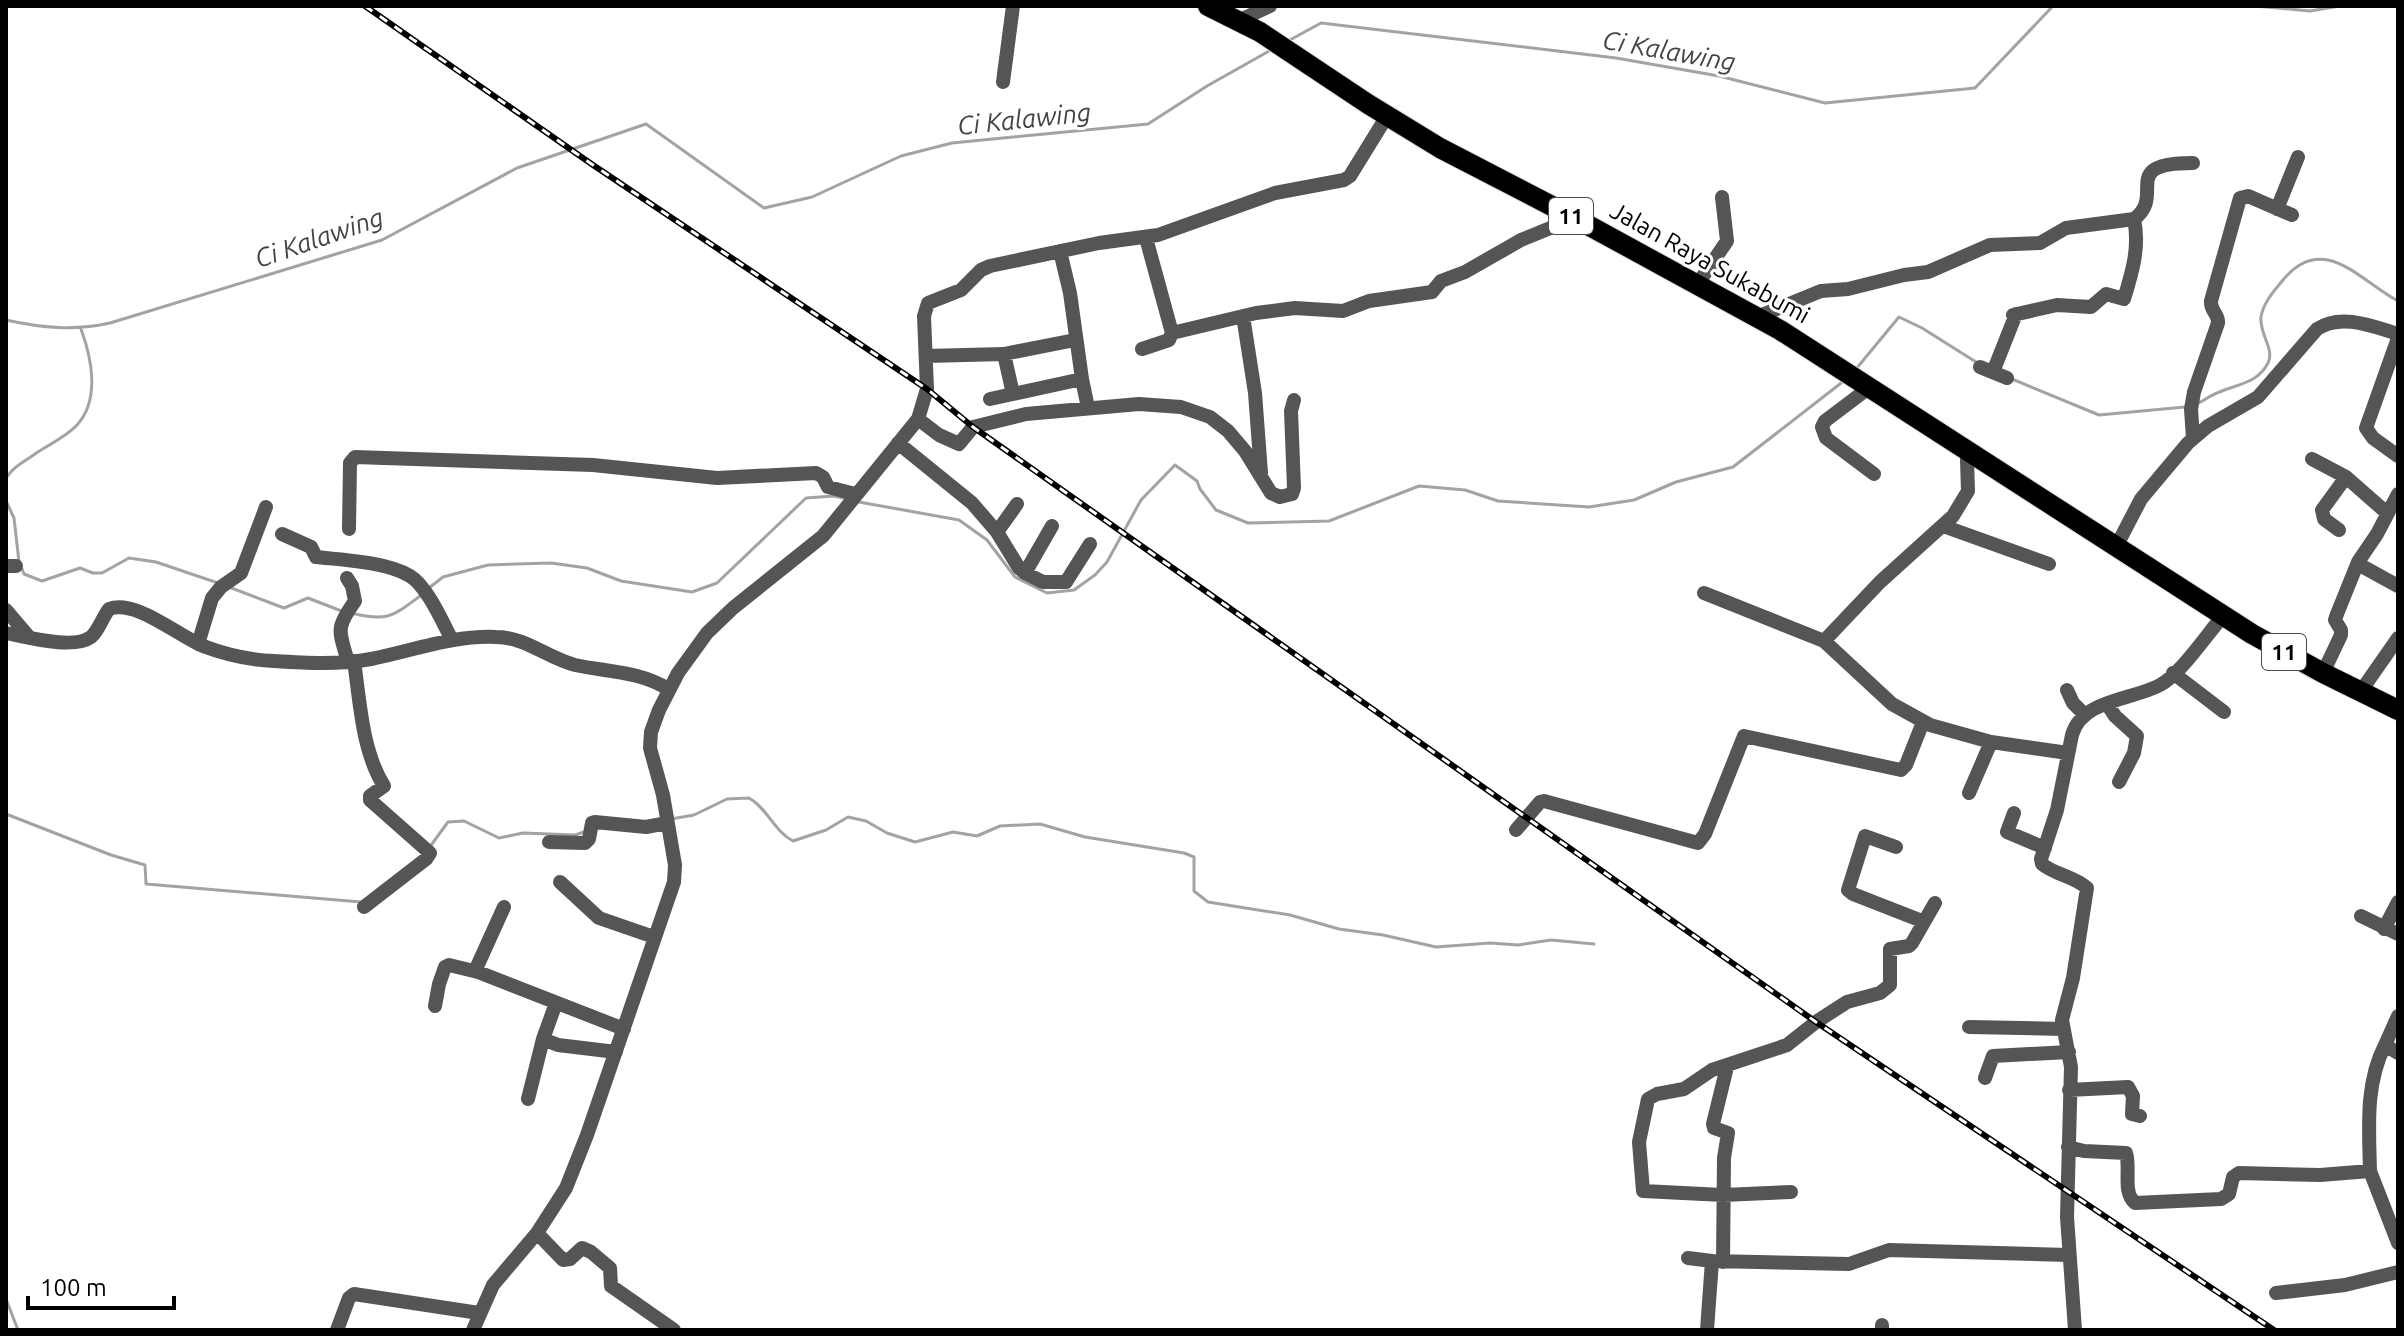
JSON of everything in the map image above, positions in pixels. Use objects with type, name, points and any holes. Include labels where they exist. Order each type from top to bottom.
[{"type":"highway","name":"Jalan Raya Sukabumi","points":[[1208,6],[1260,32],[1440,148],[1757,317],[2223,616]]},
{"type":"highway","name":"11","points":[[2223,616],[2323,673],[2398,710]]},
{"type":"street","points":[[1003,82],[1013,6]]},
{"type":"street","points":[[1238,21],[1270,6]]},
{"type":"street","points":[[473,1330],[497,1279],[537,1233],[566,1188],[676,875],[662,791],[650,748],[655,719],[668,689],[715,624],[823,536],[918,419],[927,389],[924,316],[930,300],[961,290],[984,268],[1099,243],[1146,238],[1180,229],[1275,193],[1344,180],[1353,171],[1387,116]]},
{"type":"street","points":[[2277,209],[2298,157]]},
{"type":"street","points":[[1757,317],[1821,291],[1848,289],[1928,272],[1990,245],[2040,243],[2066,228],[2134,219],[2144,208],[2152,170],[2160,165],[2193,163]]},
{"type":"street","points":[[2193,438],[2191,409],[2194,392],[2218,323],[2211,301],[2240,198],[2248,196],[2292,215]]},
{"type":"street","points":[[1697,285],[1727,241],[1722,197]]},
{"type":"street","points":[[1172,333],[1243,316],[1295,308],[1343,311],[1369,301],[1432,292],[1439,282],[1465,272],[1507,247],[1575,218]]},
{"type":"street","points":[[1993,373],[2015,314],[2057,305],[2091,307],[2106,294],[2124,299],[2136,253],[2134,219]]},
{"type":"street","points":[[1142,349],[1169,340],[1172,333],[1146,238]]},
{"type":"street","points":[[1060,251],[1070,293],[1088,408]]},
{"type":"street","points":[[1243,316],[1259,431],[1261,473]]},
{"type":"street","points":[[2116,547],[2141,499],[2193,438],[2208,426],[2252,402],[2311,335],[2325,324],[2351,322],[2398,336],[2366,428],[2369,435],[2398,456]]},
{"type":"street","points":[[926,356],[1004,354],[1075,340]]},
{"type":"street","points":[[1004,354],[1013,394]]},
{"type":"street","points":[[990,399],[1082,379]]},
{"type":"street","points":[[1867,386],[1825,421],[1822,427],[1826,438],[1874,474]]},
{"type":"street","points":[[918,419],[939,435],[959,444],[973,427],[1036,412],[1152,405],[1181,407],[1210,417],[1238,441],[1261,473],[1266,486],[1280,497],[1294,492],[1291,411],[1294,400]]},
{"type":"street","points":[[898,443],[964,495],[997,532],[1025,573],[1043,582],[1066,582],[1090,544]]},
{"type":"street","points":[[1824,641],[1887,574],[1943,526],[1968,491],[1967,460],[1970,452]]},
{"type":"street","points":[[349,529],[350,463],[355,457],[593,465],[717,478],[816,473],[823,477],[828,487],[855,494]]},
{"type":"street","points":[[2312,459],[2346,477],[2387,513]]},
{"type":"street","points":[[2339,530],[2324,519],[2322,510],[2346,477]]},
{"type":"street","points":[[2323,673],[2341,635],[2335,620],[2337,614],[2358,564],[2398,494]]},
{"type":"street","points":[[997,532],[1017,504]]},
{"type":"street","points":[[198,644],[212,598],[216,591],[241,573],[266,507]]},
{"type":"street","points":[[1025,573],[1052,526]]},
{"type":"street","points":[[1943,526],[2049,564]]},
{"type":"street","points":[[282,534],[311,547],[316,557],[363,563],[411,576],[432,603],[452,640]]},
{"type":"street","points":[[2358,564],[2398,586]]},
{"type":"street","points":[[347,578],[355,601],[340,624],[376,775],[384,786],[370,796],[370,800],[430,853],[364,907]]},
{"type":"street","points":[[1704,593],[1824,641],[1873,689],[1923,722],[1991,742],[2068,753]]},
{"type":"street","points":[[6,633],[65,642],[85,640],[96,632],[109,609],[118,606],[157,620],[198,644],[265,660],[351,662],[452,640],[497,636],[515,639],[568,663],[641,676],[668,689]]},
{"type":"street","points":[[6,610],[29,637]]},
{"type":"street","points":[[2075,1330],[2068,1255],[2069,1052],[2062,1020],[2073,978],[2087,888],[2044,867],[2041,862],[2057,810],[2074,727],[2085,715],[2107,704],[2161,685],[2223,616]]},
{"type":"street","points":[[2361,691],[2398,638]]},
{"type":"street","points":[[2173,673],[2224,712]]},
{"type":"street","points":[[2067,690],[2073,703],[2085,715]]},
{"type":"street","points":[[2107,704],[2137,736],[2137,746],[2119,782]]},
{"type":"street","points":[[1516,830],[1544,801],[1698,843],[1705,834],[1744,736],[1901,770],[1906,765],[1923,722]]},
{"type":"street","points":[[1969,793],[1991,742]]},
{"type":"street","points":[[2014,813],[2007,832],[2045,848]]},
{"type":"street","points":[[549,842],[585,843],[595,822],[646,827],[666,821]]},
{"type":"street","points":[[1896,847],[1865,836],[1848,890],[1922,921]]},
{"type":"street","points":[[560,882],[599,918],[654,937]]},
{"type":"street","points":[[2361,916],[2391,932],[2398,902]]},
{"type":"street","points":[[1791,1192],[1723,1195],[1643,1191],[1639,1142],[1647,1104],[1652,1096],[1684,1089],[1712,1070],[1787,1045],[1847,1002],[1870,997],[1888,988],[1890,949],[1909,946],[1935,903]]},
{"type":"street","points":[[475,971],[504,907]]},
{"type":"street","points":[[435,1006],[439,984],[445,967],[449,965],[475,971],[624,1029]]},
{"type":"street","points":[[528,1099],[556,1003]]},
{"type":"street","points":[[2398,1016],[2392,1049],[2377,1062],[2368,1118],[2370,1171],[2398,1243]]},
{"type":"street","points":[[1969,1027],[2064,1029]]},
{"type":"street","points":[[543,1039],[558,1045],[616,1052]]},
{"type":"street","points":[[1985,1078],[1993,1056],[2069,1052]]},
{"type":"street","points":[[1707,1330],[1717,1262],[1728,1133],[1714,1128],[1713,1124],[1727,1067]]},
{"type":"street","points":[[2069,1090],[2128,1087],[2133,1096],[2132,1114],[2140,1116]]},
{"type":"street","points":[[2068,1147],[2126,1153],[2129,1162],[2128,1194],[2135,1203],[2221,1199],[2229,1194],[2233,1177],[2239,1173],[2320,1175],[2370,1171]]},
{"type":"street","points":[[537,1233],[563,1260],[570,1259],[582,1248],[591,1252],[610,1268],[611,1286],[674,1330]]},
{"type":"street","points":[[1688,1258],[1717,1262],[1849,1264],[1889,1250],[2068,1255]]},
{"type":"street","points":[[2276,1293],[2345,1285],[2398,1272]]},
{"type":"street","points":[[337,1330],[349,1298],[354,1294],[479,1313]]},
{"type":"waterway","name":"Ci Kalawing","points":[[1288,41],[1321,23],[1616,58],[1719,76],[1825,103],[1975,88],[2053,6]]},
{"type":"waterway","name":"Ci Kalawing","points":[[2255,6],[2310,11],[2340,6]]},
{"type":"waterway","name":"Ci Kalawing","points":[[6,320],[58,328],[110,323],[382,240],[517,168],[646,124],[764,208],[812,197],[901,156],[952,143],[1148,124],[1271,50]]},
{"type":"waterway","points":[[2196,404],[2252,379],[2263,370],[2270,352],[2261,323],[2262,312],[2283,280],[2298,266],[2312,260],[2327,260],[2355,273],[2398,301]]},
{"type":"waterway","points":[[1856,369],[1899,317],[1976,362]]},
{"type":"waterway","points":[[6,478],[19,464],[68,433],[84,415],[89,404],[92,379],[81,329]]},
{"type":"waterway","points":[[2012,379],[2099,415],[2185,407]]},
{"type":"waterway","points":[[859,502],[959,520],[987,540],[1015,577],[1047,593],[1074,590],[1107,562],[1141,500],[1175,465],[1197,481],[1216,510],[1248,523],[1329,521],[1419,486],[1465,490],[1498,501],[1589,507],[1634,500],[1676,482],[1733,467],[1845,380]]},
{"type":"waterway","points":[[429,588],[443,577],[488,565],[551,563],[587,568],[621,581],[692,592],[717,583],[806,498],[833,496],[848,499]]},
{"type":"waterway","points":[[6,501],[14,518],[19,562]]},
{"type":"waterway","points":[[22,569],[24,574],[42,581],[80,568],[102,573],[129,558],[156,562],[218,583]]},
{"type":"waterway","points":[[229,587],[284,608],[308,598],[344,612]]},
{"type":"waterway","points":[[351,613],[388,616],[420,596]]},
{"type":"waterway","points":[[671,819],[694,815],[727,799],[749,798],[793,841],[826,830],[848,817],[866,821],[887,833],[915,842],[953,832],[977,836],[1000,826],[1040,824],[1085,837],[1194,857],[1194,891],[1208,902],[1290,915],[1339,929],[1436,947],[1490,943],[1518,945],[1551,940],[1594,944]]},
{"type":"waterway","points":[[6,814],[145,865],[146,884],[361,902]]},
{"type":"waterway","points":[[429,848],[448,822],[464,821],[499,838],[523,833],[575,835],[584,832]]},
{"type":"waterway","points":[[6,1299],[18,1330]]},
{"type":"railway","points":[[365,6],[593,165],[927,389],[973,427],[1816,1022],[2274,1330]]}]
